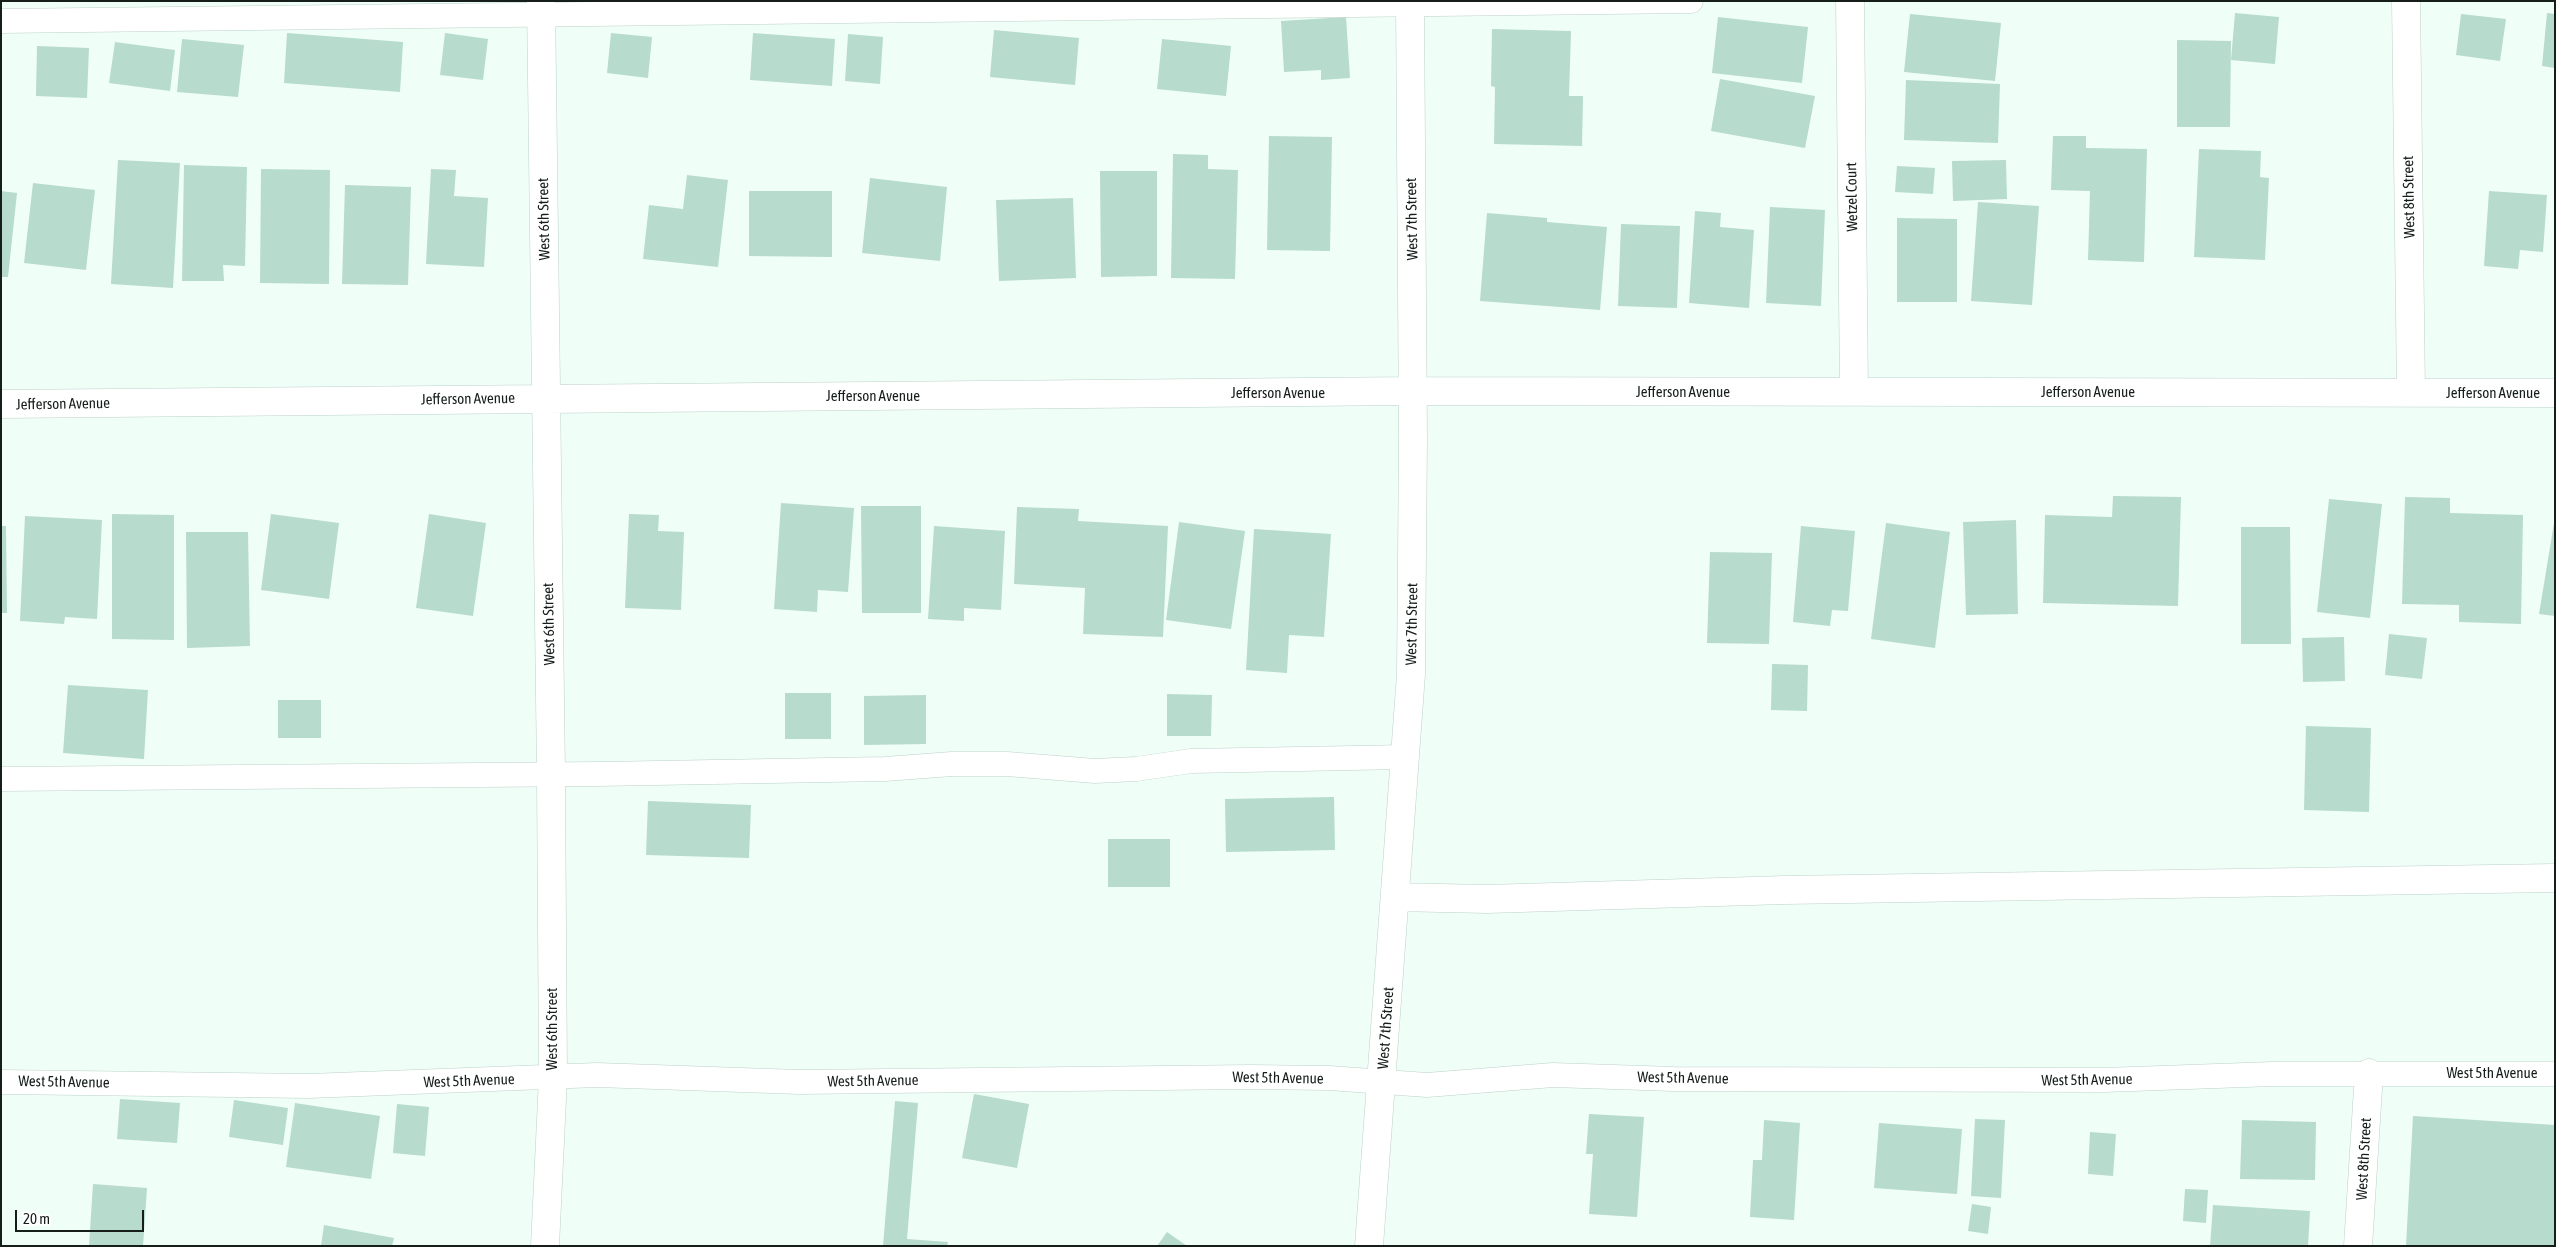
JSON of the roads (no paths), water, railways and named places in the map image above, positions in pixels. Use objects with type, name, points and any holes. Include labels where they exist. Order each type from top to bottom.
[{"type":"street","name":"Wetzel Court","points":[[1850,1],[1854,392]]},
{"type":"street","name":"West 8th Street","points":[[2406,1],[2411,392]]},
{"type":"street","name":"West 7th Street","points":[[1369,1246],[1406,757],[1412,619],[1413,391],[1410,3]]},
{"type":"street","name":"West 6th Street","points":[[541,9],[551,774],[552,1078],[545,1246]]},
{"type":"street","name":"Jefferson Avenue","points":[[1,404],[1413,391],[2555,393]]},
{"type":"street","points":[[1395,898],[1487,899],[1795,890],[2555,878]]},
{"type":"street","name":"West 8th Street","points":[[2358,1246],[2369,1073]]},
{"type":"lane","points":[[1,22],[541,9],[1691,1]]},
{"type":"lane","points":[[1,779],[551,774],[875,769],[989,764],[1096,771],[1136,769],[1191,761],[1406,757]]},
{"type":"lane","name":"West 5th Avenue","points":[[1,1082],[309,1086],[597,1075],[799,1082],[1251,1077],[1329,1078],[1382,1083],[1427,1084],[1553,1075],[1674,1079],[2064,1080],[2273,1074],[2555,1074]]}]
